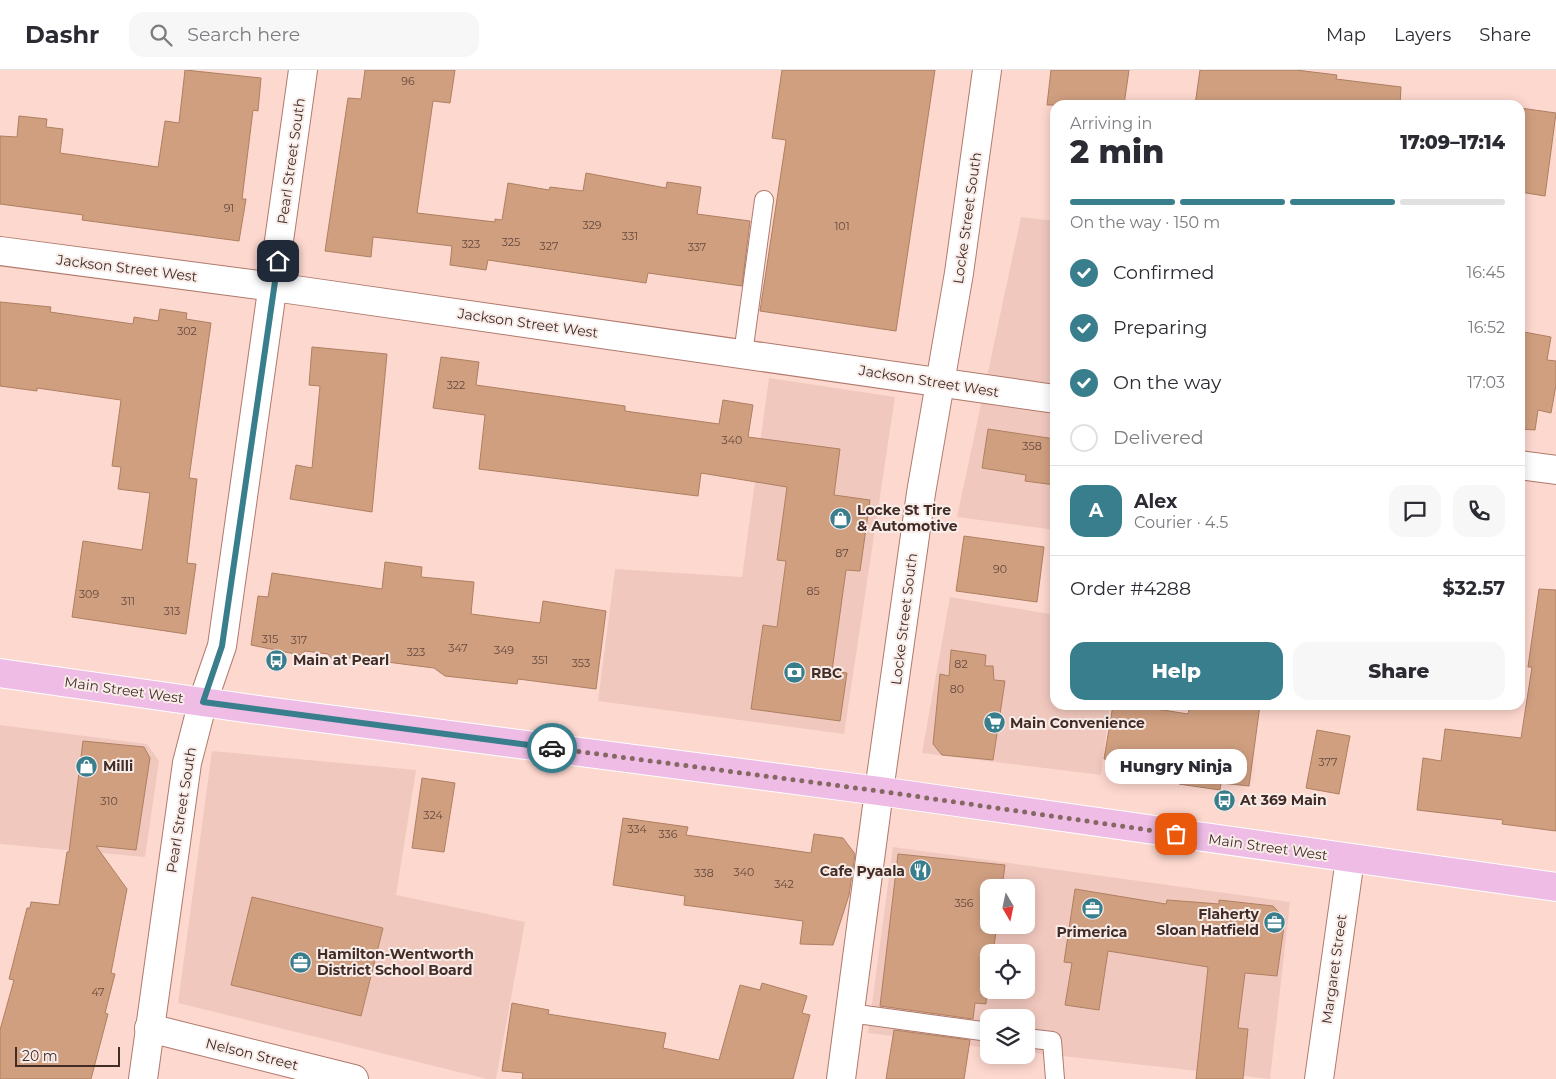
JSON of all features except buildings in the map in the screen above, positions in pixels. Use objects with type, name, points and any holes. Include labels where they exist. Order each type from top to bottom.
[{"type":"main road","name":"Main Street West","points":[[0,672],[203,702],[879,791],[1556,887]]},
{"type":"street","name":"Pearl Street South","points":[[143,1079],[187,764],[203,702],[222,646],[274,287],[303,70]]},
{"type":"street","name":"Locke Street South","points":[[841,1079],[921,493],[959,273],[987,70]]},
{"type":"street","name":"Jackson Street West","points":[[0,252],[274,287],[1050,399]]},
{"type":"street","points":[[1525,466],[1556,470]]},
{"type":"street","name":"Margaret Street","points":[[1319,1079],[1350,859]]},
{"type":"street","name":"Nelson Street","points":[[149,1028],[354,1079]]},
{"type":"lane","points":[[743,354],[764,200]]},
{"type":"lane","points":[[850,1013],[980,1031]]},
{"type":"lane","points":[[1035,1039],[1052,1041],[1055,1079]]},
{"type":"shaded area","points":[[1021,217],[1050,220],[1050,529],[957,517]]},
{"type":"shaded area","points":[[769,378],[895,397],[844,734],[598,701],[615,569],[742,577]]},
{"type":"shaded area","points":[[950,597],[1050,614],[1050,710],[1109,710],[1101,775],[922,753]]},
{"type":"shaded area","points":[[0,725],[147,744],[159,761],[145,857],[0,844]]},
{"type":"shaded area","points":[[212,751],[416,770],[396,895],[525,922],[496,1079],[487,1079],[178,1003]]},
{"type":"shaded area","points":[[893,847],[1290,902],[1270,1079],[1035,1053],[1035,1009],[980,1009],[980,1047],[868,1033]]},
{"type":"way so far","points":[[552,748],[879,791],[1176,834]]},
{"type":"place","name":"Locke St Tire & Automotive","points":[[841,518]]},
{"type":"place","name":"Main at Pearl","points":[[277,660]]},
{"type":"place","name":"RBC","points":[[795,673]]},
{"type":"place","name":"Main Convenience","points":[[994,723]]},
{"type":"place","name":"Milli","points":[[87,766]]},
{"type":"place","name":"At 369 Main","points":[[1224,800]]},
{"type":"place","name":"Hungry Ninja","points":[[1176,834]]},
{"type":"place","name":"Cafe Pyaala","points":[[921,871]]},
{"type":"place","name":"Primerica","points":[[1092,909]]},
{"type":"place","name":"Flaherty Sloan Hatfield","points":[[1275,922]]},
{"type":"place","name":"Hamilton-Wentworth District School Board","points":[[301,962]]},
{"type":"route","points":[[278,261],[222,646],[203,702],[552,748]]}]
